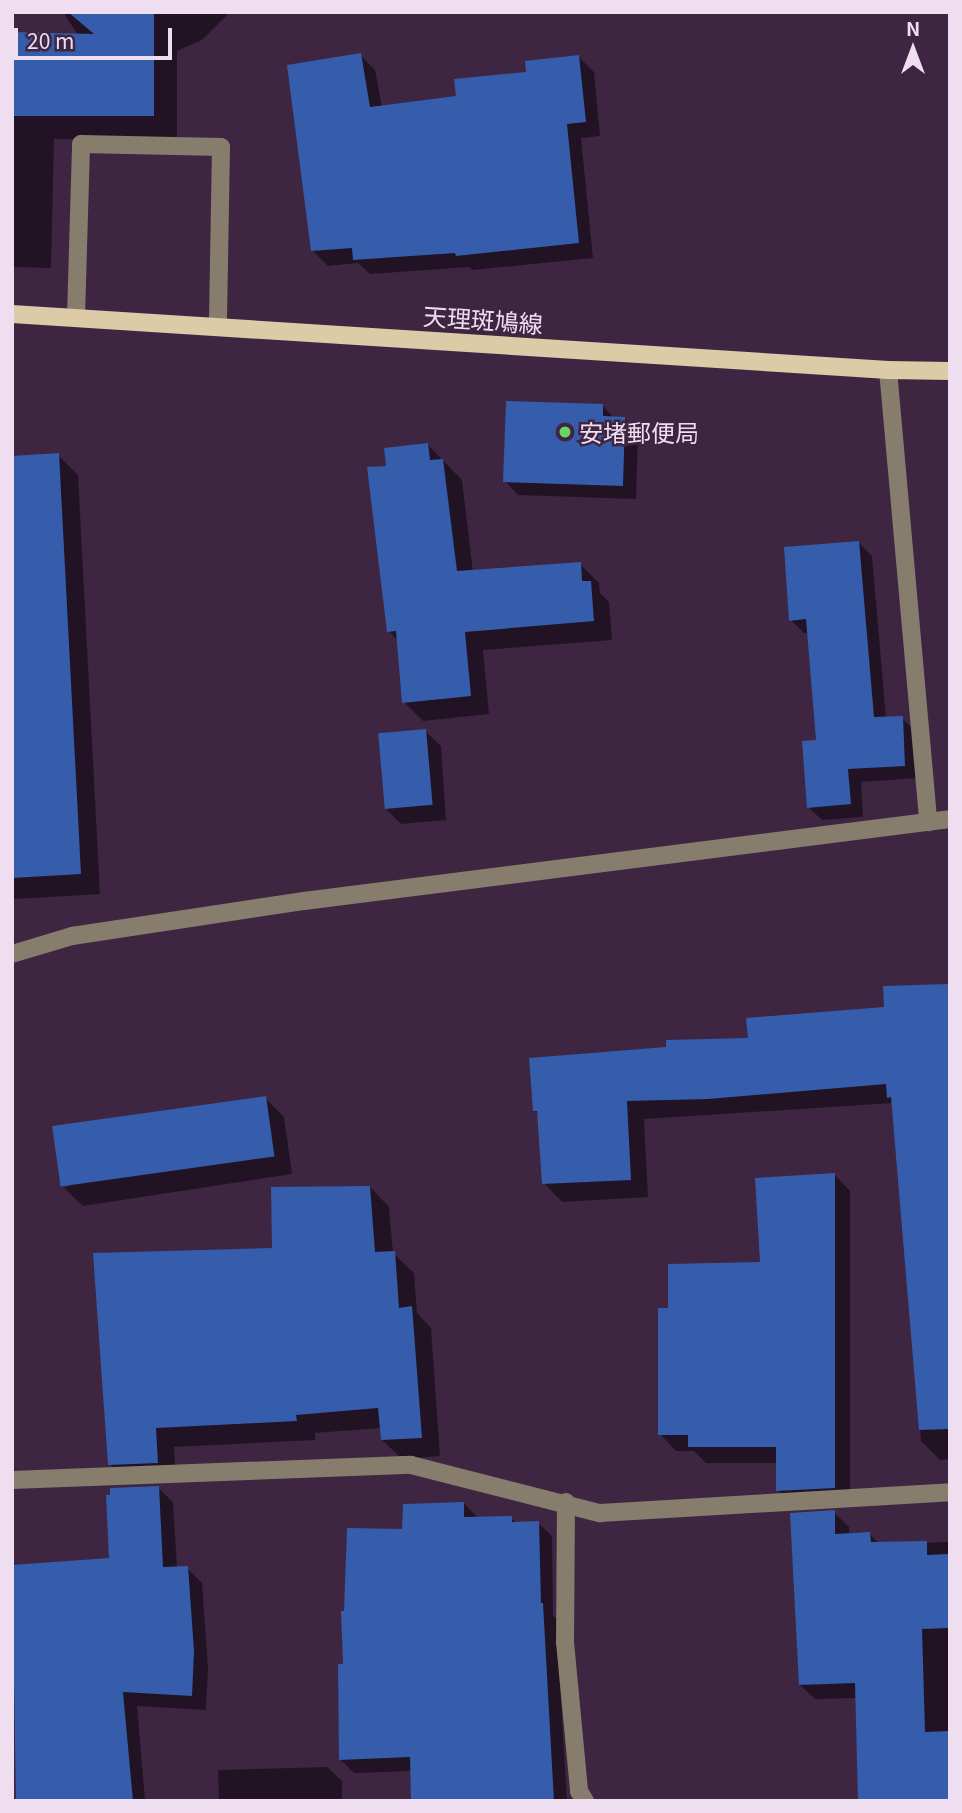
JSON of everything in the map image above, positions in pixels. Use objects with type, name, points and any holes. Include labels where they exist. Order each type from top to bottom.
[{"type":"main road","name":"天理斑鳩線","points":[[12,314],[888,370],[950,371]]},
{"type":"street","points":[[76,316],[81,144],[221,147],[218,326]]},
{"type":"street","points":[[888,370],[928,822]]},
{"type":"street","points":[[12,954],[72,936],[290,903],[950,819]]},
{"type":"street","points":[[12,1480],[411,1465],[566,1502],[600,1513],[950,1492]]},
{"type":"street","points":[[566,1502],[565,1642],[579,1791],[585,1801]]},
{"type":"building","points":[[68,12],[154,12],[154,116],[12,116],[12,32],[94,34]]},
{"type":"building","points":[[361,53],[370,107],[456,96],[454,79],[526,72],[525,61],[579,55],[586,122],[567,124],[579,243],[456,256],[455,253],[353,260],[352,248],[311,251],[287,65]]},
{"type":"building","name":"安堵郵便局","points":[[506,401],[603,404],[603,416],[625,417],[623,486],[503,482]]},
{"type":"building","points":[[428,443],[430,460],[443,459],[457,571],[581,562],[582,581],[591,581],[594,621],[465,632],[471,696],[402,703],[396,631],[387,632],[367,467],[386,466],[384,448]]},
{"type":"building","points":[[59,453],[81,874],[12,878],[12,456]]},
{"type":"building","points":[[859,541],[874,717],[903,716],[905,766],[848,769],[851,804],[807,808],[802,741],[816,740],[806,619],[789,621],[784,547]]},
{"type":"building","points":[[426,729],[433,805],[385,809],[378,733]]},
{"type":"building","points":[[950,984],[950,1429],[919,1430],[891,1097],[887,1098],[886,1084],[708,1099],[627,1101],[631,1180],[542,1184],[537,1111],[533,1111],[529,1058],[666,1047],[666,1040],[748,1038],[746,1018],[884,1007],[883,986]]},
{"type":"building","points":[[266,1096],[274,1156],[61,1186],[52,1126]]},
{"type":"building","points":[[835,1173],[835,1488],[776,1491],[776,1447],[688,1447],[688,1435],[658,1435],[658,1308],[668,1308],[668,1264],[760,1262],[755,1178]]},
{"type":"building","points":[[370,1186],[375,1252],[395,1251],[399,1308],[412,1306],[422,1438],[381,1440],[378,1408],[296,1415],[297,1421],[156,1428],[158,1463],[108,1465],[93,1253],[272,1248],[271,1187]]},
{"type":"building","points":[[159,1486],[163,1567],[188,1566],[194,1651],[192,1696],[123,1692],[133,1801],[16,1801],[12,1565],[109,1558],[106,1495],[110,1495],[110,1488]]},
{"type":"building","points":[[464,1502],[464,1517],[512,1516],[512,1522],[539,1521],[541,1603],[554,1801],[411,1801],[410,1757],[339,1760],[338,1664],[343,1664],[341,1611],[344,1611],[347,1528],[402,1529],[403,1504]]},
{"type":"building","points":[[835,1510],[835,1534],[870,1532],[871,1542],[927,1541],[927,1555],[948,1554],[950,1628],[922,1629],[925,1732],[950,1731],[950,1801],[858,1801],[855,1683],[799,1685],[790,1513]]},
{"type":"place","name":"安堵郵便局","points":[[565,432]]}]
